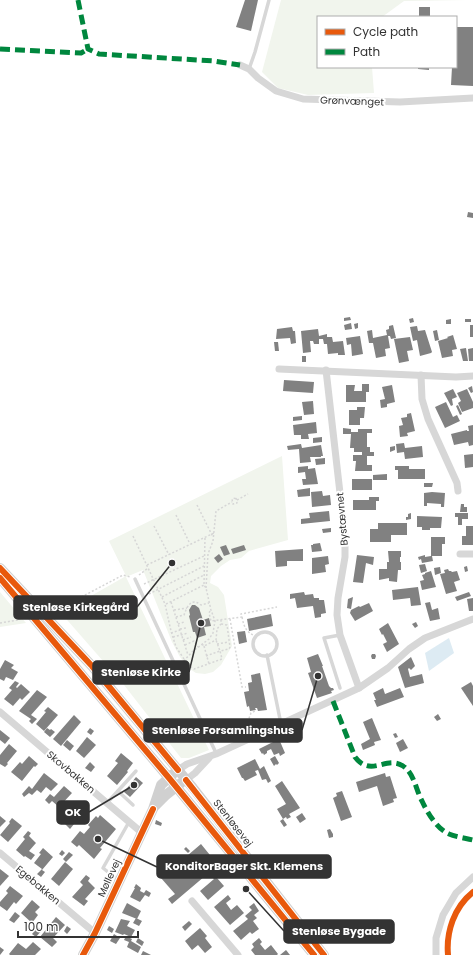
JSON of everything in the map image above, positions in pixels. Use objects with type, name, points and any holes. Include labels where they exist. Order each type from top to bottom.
[{"type":"street","name":"Grønvænget","points":[[240,65],[249,69],[258,78],[276,91],[303,99],[400,102],[473,98]]},
{"type":"street","points":[[279,369],[456,377],[473,376]]},
{"type":"street","name":"Bystævnet","points":[[326,370],[345,537],[337,615],[340,635],[358,688]]},
{"type":"street","points":[[420,375],[422,399],[428,419],[457,483],[458,491]]},
{"type":"street","points":[[460,554],[473,554]]},
{"type":"street","name":"Stenløsevej","points":[[0,568],[92,666],[178,770],[324,955]]},
{"type":"street","points":[[0,578],[176,787],[314,955]]},
{"type":"street","points":[[178,770],[187,764],[209,758],[358,688],[388,668],[409,649],[425,638],[473,619]]},
{"type":"street","name":"Skovbakken","points":[[0,712],[142,832]]},
{"type":"street","points":[[186,780],[209,758]]},
{"type":"street","name":"Møllevej","points":[[83,955],[95,933],[153,809],[161,785],[178,770]]},
{"type":"street","name":"Møllevej","points":[[153,809],[176,787],[186,780]]},
{"type":"street","name":"Egebakken","points":[[0,853],[95,933]]},
{"type":"street","points":[[436,955],[436,938],[443,915],[456,893],[473,877]]},
{"type":"street","points":[[192,901],[238,955]]},
{"type":"lane","points":[[249,69],[269,0]]},
{"type":"lane","points":[[135,579],[216,754]]},
{"type":"lane","points":[[268,632],[275,638],[276,647],[274,651],[267,656],[258,654],[254,650],[253,641],[255,636],[268,632]]},
{"type":"lane","points":[[340,635],[324,638],[340,688]]},
{"type":"lane","points":[[267,656],[281,725]]},
{"type":"lane","points":[[107,803],[136,771]]},
{"type":"lane","points":[[118,791],[133,805]]},
{"type":"lane","points":[[119,881],[102,868],[129,822]]},
{"type":"path","points":[[242,617],[211,621],[209,613],[211,610],[206,588],[208,554],[213,538],[216,511],[232,502],[232,499],[236,498],[237,500],[248,494]]},
{"type":"path","points":[[197,505],[213,534]]},
{"type":"path","points":[[176,515],[190,545]]},
{"type":"path","points":[[154,526],[169,555]]},
{"type":"path","points":[[53,612],[123,575],[135,579],[148,566],[213,534]]},
{"type":"path","points":[[133,536],[165,604],[171,633],[179,652],[188,665],[194,669],[222,658],[216,639],[217,629],[221,624],[221,620]]},
{"type":"path","points":[[206,537],[204,566],[204,585],[206,588]]},
{"type":"path","points":[[139,587],[208,554]]},
{"type":"path","points":[[144,596],[204,566]]},
{"type":"path","points":[[162,597],[204,575]]},
{"type":"path","points":[[165,604],[204,585]]},
{"type":"path","points":[[171,602],[188,656]]},
{"type":"path","points":[[176,617],[184,615],[188,604],[193,602],[200,605],[209,603]]},
{"type":"path","points":[[255,636],[248,633],[243,626],[241,614],[277,607]]},
{"type":"path","points":[[174,610],[187,608]]},
{"type":"path","points":[[0,623],[18,620],[22,617]]},
{"type":"path","points":[[230,619],[242,687],[246,687]]},
{"type":"path","points":[[203,645],[212,635],[215,621]]},
{"type":"path","points":[[178,624],[184,622]]},
{"type":"path","points":[[206,656],[229,649],[226,625],[221,624]]},
{"type":"path","points":[[171,633],[186,628]]},
{"type":"path","points":[[173,637],[188,633]]},
{"type":"path","points":[[212,635],[216,639]]},
{"type":"path","points":[[183,640],[191,637]]},
{"type":"path","points":[[181,664],[198,647],[216,639]]},
{"type":"path","points":[[185,645],[194,641],[198,647]]},
{"type":"path","points":[[217,644],[229,642]]},
{"type":"path","points":[[203,645],[209,664]]},
{"type":"path","points":[[255,711],[251,713],[249,717],[250,724],[252,727],[265,732]]},
{"type":"shaded area","points":[[281,0],[468,0],[404,1],[383,16],[317,16],[317,68],[372,68],[374,93],[308,95],[278,88],[262,72]]},
{"type":"shaded area","points":[[282,456],[288,540],[249,551],[241,558],[230,560],[221,566],[211,576],[210,583],[218,587],[224,595],[232,646],[221,665],[213,672],[205,674],[196,673],[187,667],[180,657],[172,642],[143,570],[126,577],[209,750],[189,758],[181,758],[124,685],[61,613],[126,576],[109,541]]},
{"type":"shaded area","points":[[0,592],[26,623],[0,627]]},
{"type":"shaded area","points":[[449,638],[454,653],[429,671],[425,653]]},
{"type":"building","points":[[245,0],[258,0],[251,31],[236,27]]},
{"type":"building","points":[[419,7],[430,7],[430,16],[419,16]]},
{"type":"building","points":[[457,27],[473,27],[473,86],[451,85],[452,68],[457,68]]},
{"type":"building","points":[[429,68],[429,70],[418,69]]},
{"type":"building","points":[[468,212],[473,213],[473,218],[467,217]]},
{"type":"building","points":[[350,317],[351,320],[344,321],[344,318]]},
{"type":"building","points":[[413,318],[414,322],[410,323],[409,319]]},
{"type":"building","points":[[451,319],[451,324],[446,324],[446,320]]},
{"type":"building","points":[[465,319],[471,319],[471,322],[465,322]]},
{"type":"building","points":[[351,323],[352,329],[345,330],[344,325]]},
{"type":"building","points":[[358,323],[358,328],[355,329],[354,324]]},
{"type":"building","points":[[393,325],[396,338],[391,339],[390,336],[388,336],[390,348],[385,349],[386,356],[376,358],[373,343],[369,343],[367,331],[372,330],[373,338],[387,335],[386,330],[389,329],[389,326]]},
{"type":"building","points":[[470,325],[473,325],[473,337],[470,337]]},
{"type":"building","points":[[417,326],[418,331],[425,330],[432,352],[431,353],[420,356],[417,340],[413,341],[410,327]]},
{"type":"building","points":[[292,327],[293,331],[295,331],[296,343],[291,344],[290,338],[276,339],[277,329]]},
{"type":"building","points":[[318,329],[319,336],[327,334],[327,337],[332,337],[333,342],[343,341],[345,355],[338,355],[338,353],[328,354],[327,344],[324,344],[323,339],[319,339],[319,344],[314,344],[313,341],[310,341],[311,352],[303,353],[301,331]]},
{"type":"building","points":[[437,330],[439,340],[435,341],[433,331]]},
{"type":"building","points":[[453,335],[457,349],[452,350],[453,356],[442,358],[438,341]]},
{"type":"building","points":[[360,336],[363,354],[352,356],[351,344],[347,345],[346,338]]},
{"type":"building","points":[[410,337],[413,350],[407,351],[409,361],[399,363],[394,339]]},
{"type":"building","points":[[274,342],[278,342],[279,351],[275,351]]},
{"type":"building","points":[[466,348],[468,361],[463,361],[460,349]]},
{"type":"building","points":[[473,348],[473,361],[469,361],[468,349]]},
{"type":"building","points":[[302,356],[306,356],[306,362],[302,362]]},
{"type":"building","points":[[284,380],[314,382],[313,393],[283,391]]},
{"type":"building","points":[[362,384],[369,384],[369,392],[366,392],[366,402],[346,402],[346,385],[355,385],[354,391],[362,391]]},
{"type":"building","points":[[392,385],[395,402],[387,404],[387,407],[381,408],[380,400],[385,399],[382,387]]},
{"type":"building","points":[[472,386],[473,392],[471,393],[468,388]]},
{"type":"building","points":[[453,389],[457,397],[452,399],[453,405],[451,406],[444,393]]},
{"type":"building","points":[[467,389],[473,402],[473,408],[462,412],[458,403],[461,401],[457,393]]},
{"type":"building","points":[[313,401],[314,414],[304,415],[302,402]]},
{"type":"building","points":[[446,402],[453,417],[457,415],[460,421],[445,428],[435,407]]},
{"type":"building","points":[[458,405],[462,414],[460,415],[456,406]]},
{"type":"building","points":[[357,407],[365,407],[364,418],[360,418],[360,425],[349,425],[349,410],[357,410]]},
{"type":"building","points":[[411,413],[415,431],[407,433],[408,436],[400,437],[399,426],[403,425],[401,418],[407,417],[407,414]]},
{"type":"building","points":[[302,416],[302,420],[293,421],[293,417]]},
{"type":"building","points":[[316,422],[317,433],[308,434],[309,439],[301,439],[301,435],[294,435],[293,425]]},
{"type":"building","points":[[473,425],[473,445],[469,446],[468,442],[454,445],[451,434],[467,430],[469,431],[468,426]]},
{"type":"building","points":[[343,428],[351,429],[351,432],[358,432],[358,429],[372,429],[372,433],[367,433],[367,447],[370,447],[370,452],[374,452],[374,456],[367,456],[367,465],[372,465],[372,471],[355,471],[356,461],[353,461],[353,455],[362,455],[362,452],[354,452],[354,448],[350,448],[351,434],[343,434]]},
{"type":"building","points":[[322,437],[322,442],[313,443],[313,438]]},
{"type":"building","points":[[404,443],[405,448],[422,446],[423,457],[405,459],[404,452],[397,453],[396,444]]},
{"type":"building","points":[[301,444],[302,448],[321,445],[323,456],[310,457],[311,462],[300,463],[299,449],[288,450],[287,446]]},
{"type":"building","points":[[395,446],[395,450],[390,452],[390,447]]},
{"type":"building","points":[[473,454],[473,467],[465,468],[464,455]]},
{"type":"building","points":[[325,458],[325,464],[316,465],[315,459]]},
{"type":"building","points":[[308,466],[308,469],[315,468],[318,484],[303,485],[302,479],[306,479],[305,472],[298,473],[298,467]]},
{"type":"building","points":[[395,466],[409,466],[409,469],[425,469],[425,479],[398,479],[398,470],[395,470]]},
{"type":"building","points":[[387,474],[387,480],[373,480],[373,475]]},
{"type":"building","points":[[352,479],[372,479],[372,490],[352,490]]},
{"type":"building","points":[[424,483],[433,483],[432,487],[424,487]]},
{"type":"building","points":[[310,488],[310,496],[298,497],[297,490]]},
{"type":"building","points":[[322,491],[323,496],[330,495],[331,505],[312,507],[311,492]]},
{"type":"building","points":[[424,493],[445,493],[444,507],[441,507],[441,504],[427,503],[427,506],[424,506]]},
{"type":"building","points":[[369,497],[379,497],[379,501],[376,501],[376,510],[353,510],[353,500],[369,500]]},
{"type":"building","points":[[461,504],[464,504],[464,507],[467,507],[467,512],[460,512]]},
{"type":"building","points":[[329,511],[330,521],[301,524],[301,519],[310,518],[309,513]]},
{"type":"building","points":[[411,513],[411,519],[406,520],[408,514]]},
{"type":"building","points":[[455,513],[468,513],[468,519],[462,519],[462,525],[458,525],[458,517],[455,517]]},
{"type":"building","points":[[417,516],[442,517],[441,528],[422,530],[422,527],[417,527]]},
{"type":"building","points":[[378,523],[407,523],[407,535],[391,535],[391,542],[370,542],[370,529],[378,529]]},
{"type":"building","points":[[466,526],[473,526],[473,545],[462,545],[462,536],[466,536]]},
{"type":"building","points":[[331,528],[331,532],[323,533],[322,529]]},
{"type":"building","points":[[431,537],[445,537],[445,544],[442,544],[442,556],[432,556],[433,561],[422,563],[421,559],[419,560],[418,557],[425,555],[425,557],[431,556]]},
{"type":"building","points":[[320,543],[322,551],[312,552],[311,545]]},
{"type":"building","points":[[226,545],[230,554],[224,556],[220,547]]},
{"type":"building","points":[[244,545],[246,550],[233,554],[231,549]]},
{"type":"building","points":[[303,549],[303,561],[287,561],[287,566],[276,567],[275,551]]},
{"type":"building","points":[[388,551],[401,551],[401,570],[398,570],[397,582],[389,581],[389,578],[379,580],[379,569],[387,569],[387,562],[389,562]]},
{"type":"building","points":[[219,554],[223,559],[218,563],[214,558]]},
{"type":"building","points":[[357,555],[374,557],[373,565],[366,563],[363,583],[353,582]]},
{"type":"building","points":[[328,556],[329,564],[325,565],[326,572],[312,574],[312,558]]},
{"type":"building","points":[[425,564],[427,571],[421,573],[419,565]]},
{"type":"building","points":[[467,566],[468,571],[465,572],[464,567]]},
{"type":"building","points":[[440,567],[441,573],[435,575],[434,568]]},
{"type":"building","points":[[448,569],[452,572],[457,571],[460,580],[454,582],[457,591],[446,594],[440,574],[445,573],[444,570]]},
{"type":"building","points":[[431,571],[436,587],[422,590],[420,581],[424,580],[422,575]]},
{"type":"building","points":[[418,587],[421,605],[411,606],[410,598],[393,600],[392,590]]},
{"type":"building","points":[[304,592],[305,595],[313,594],[314,598],[324,600],[326,613],[321,614],[321,617],[315,618],[313,606],[297,608],[295,598],[290,599],[290,594]]},
{"type":"building","points":[[469,592],[471,596],[457,601],[455,597]]},
{"type":"building","points":[[353,597],[351,609],[347,608],[348,599]]},
{"type":"building","points":[[473,598],[473,611],[469,611],[467,599]]},
{"type":"building","points":[[430,602],[432,610],[438,608],[440,619],[430,621],[425,603]]},
{"type":"building","points":[[369,603],[373,611],[355,621],[350,613],[351,610]]},
{"type":"building","points":[[192,605],[199,608],[203,620],[209,618],[211,626],[204,627],[206,635],[197,638],[195,632],[193,632],[189,616],[189,610]]},
{"type":"building","points":[[271,614],[273,626],[249,631],[247,619]]},
{"type":"building","points":[[416,622],[418,626],[415,628],[412,624]]},
{"type":"building","points":[[388,623],[399,644],[387,652],[383,644],[387,642],[379,629]]},
{"type":"building","points":[[245,631],[247,642],[239,644],[237,632]]},
{"type":"building","points":[[318,654],[329,686],[334,690],[331,691],[332,693],[317,698],[308,673],[311,672],[307,658]]},
{"type":"building","points":[[372,654],[375,654],[375,659],[372,659]]},
{"type":"building","points":[[411,657],[415,666],[411,670],[409,668],[408,669],[410,677],[422,674],[424,683],[405,688],[398,667]]},
{"type":"building","points":[[5,660],[14,665],[11,668],[18,672],[13,680],[6,677],[4,681],[0,679],[0,669]]},
{"type":"building","points":[[260,673],[267,710],[258,711],[257,708],[255,708],[256,710],[250,711],[249,706],[247,707],[244,692],[249,691],[248,683],[252,682],[251,675]]},
{"type":"building","points":[[15,681],[19,683],[16,687],[17,688],[21,684],[30,692],[22,700],[20,698],[13,706],[4,699],[12,690],[9,688]]},
{"type":"building","points":[[471,682],[473,686],[473,706],[461,688]]},
{"type":"building","points":[[383,688],[385,694],[400,688],[404,697],[377,707],[373,693]]},
{"type":"building","points":[[37,690],[47,697],[31,715],[37,719],[32,724],[29,721],[31,719],[19,711]]},
{"type":"building","points":[[48,707],[58,715],[44,731],[36,724],[46,712],[44,711]]},
{"type":"building","points":[[438,714],[441,719],[437,721],[434,717]]},
{"type":"building","points":[[74,715],[81,722],[61,746],[53,739]]},
{"type":"building","points":[[372,718],[381,740],[374,742],[375,745],[363,750],[361,744],[370,739],[363,722]]},
{"type":"building","points":[[47,728],[55,732],[50,737],[44,732]]},
{"type":"building","points":[[90,728],[94,731],[91,735],[87,732]]},
{"type":"building","points":[[0,730],[10,738],[5,744],[0,740]]},
{"type":"building","points":[[396,733],[398,737],[395,738],[393,734]]},
{"type":"building","points":[[87,737],[96,745],[84,758],[76,751]]},
{"type":"building","points":[[279,739],[285,753],[280,756],[279,753],[274,755],[271,749],[264,755],[263,753],[262,754],[259,749]]},
{"type":"building","points":[[403,739],[408,748],[400,752],[396,743]]},
{"type":"building","points":[[67,740],[74,746],[70,751],[63,745]]},
{"type":"building","points":[[9,744],[17,751],[5,767],[0,764],[0,755]]},
{"type":"building","points":[[121,753],[133,763],[127,771],[128,772],[117,785],[107,776],[118,763],[115,761]]},
{"type":"building","points":[[29,756],[38,764],[35,767],[34,766],[22,781],[11,772],[20,762],[22,764]]},
{"type":"building","points":[[275,756],[279,763],[274,766],[270,759]]},
{"type":"building","points":[[255,759],[260,769],[264,766],[271,781],[268,783],[266,779],[262,780],[258,770],[255,771],[257,775],[245,781],[242,778],[237,768]]},
{"type":"building","points":[[90,762],[95,767],[91,772],[85,768]]},
{"type":"building","points":[[44,773],[58,784],[51,791],[46,787],[41,793],[37,790],[32,795],[29,793],[24,797],[22,794],[29,786],[32,789]]},
{"type":"building","points":[[385,773],[386,777],[390,776],[397,798],[393,799],[394,802],[383,806],[377,786],[359,792],[356,782]]},
{"type":"building","points":[[136,777],[143,783],[130,797],[124,792]]},
{"type":"building","points":[[282,781],[300,808],[289,814],[291,817],[287,819],[286,817],[283,819],[277,809],[286,804],[275,786]]},
{"type":"building","points":[[64,786],[72,793],[59,807],[52,801],[49,804],[45,800],[50,794],[54,797]]},
{"type":"building","points":[[342,791],[352,817],[341,821],[333,798],[337,796],[336,793]]},
{"type":"building","points":[[81,801],[88,807],[70,829],[62,821],[60,823],[59,822],[66,812],[69,814]]},
{"type":"building","points":[[302,813],[306,819],[300,823],[296,817]]},
{"type":"building","points":[[100,815],[116,829],[100,848],[102,849],[94,859],[79,845],[77,847],[71,842],[80,831],[84,834],[90,827],[88,825],[96,816],[98,818]]},
{"type":"building","points":[[0,816],[6,821],[0,827]]},
{"type":"building","points":[[12,818],[22,826],[8,842],[0,835],[10,823],[9,822]]},
{"type":"building","points":[[283,819],[287,825],[284,827],[280,821]]},
{"type":"building","points":[[156,820],[162,823],[161,826],[155,824]]},
{"type":"building","points":[[330,829],[333,837],[329,838],[327,830]]},
{"type":"building","points":[[28,831],[31,833],[29,836],[36,843],[29,851],[35,855],[31,860],[25,856],[24,857],[16,850],[25,839],[23,837]]},
{"type":"building","points":[[201,844],[218,865],[172,904],[168,899],[175,894],[161,878]]},
{"type":"building","points":[[186,847],[190,851],[188,853],[184,849]]},
{"type":"building","points":[[43,848],[53,857],[42,870],[45,872],[41,877],[37,874],[42,869],[34,863],[41,854],[39,853]]},
{"type":"building","points":[[62,850],[65,853],[62,856],[59,854]]},
{"type":"building","points":[[69,852],[73,855],[66,862],[63,859]]},
{"type":"building","points":[[65,862],[73,869],[59,886],[51,879]]},
{"type":"building","points":[[0,869],[9,876],[0,886]]},
{"type":"building","points":[[218,870],[221,874],[217,878],[224,886],[208,900],[200,891],[214,879],[211,876]]},
{"type":"building","points":[[86,875],[90,878],[88,881],[95,888],[85,899],[88,901],[84,906],[72,897],[83,885],[80,882]]},
{"type":"building","points":[[136,884],[141,888],[140,891],[144,893],[146,890],[151,893],[149,897],[145,895],[140,902],[130,897]]},
{"type":"building","points":[[10,886],[23,896],[16,904],[14,902],[7,911],[0,906],[0,902],[8,893],[6,891]]},
{"type":"building","points":[[228,895],[231,899],[226,903],[231,910],[237,905],[244,913],[230,925],[214,907]]},
{"type":"building","points":[[32,900],[40,907],[35,912],[38,915],[32,923],[21,913]]},
{"type":"building","points":[[127,903],[141,911],[137,919],[122,913]]},
{"type":"building","points":[[254,903],[259,911],[254,915],[257,918],[253,921],[259,929],[252,934],[250,932],[241,940],[233,931],[248,919],[245,916],[252,910],[249,907]]},
{"type":"building","points":[[15,912],[20,916],[14,923],[9,920]]},
{"type":"building","points":[[56,917],[65,925],[53,938],[57,942],[52,947],[40,937]]},
{"type":"building","points":[[136,918],[142,921],[139,926],[133,923]]},
{"type":"building","points":[[121,919],[130,921],[127,926],[135,930],[131,937],[115,932]]},
{"type":"building","points":[[189,921],[192,924],[185,931],[182,927]]},
{"type":"building","points":[[67,926],[71,929],[67,934],[64,931]]},
{"type":"building","points":[[109,926],[114,929],[112,933],[107,930]]},
{"type":"building","points":[[38,927],[42,930],[36,937],[32,934]]},
{"type":"building","points":[[200,928],[207,936],[205,938],[212,947],[205,953],[198,945],[192,950],[185,941]]},
{"type":"building","points":[[114,934],[120,938],[116,944],[110,941]]},
{"type":"building","points":[[126,936],[141,947],[138,953],[127,947],[129,942],[124,940]]},
{"type":"building","points":[[138,938],[144,942],[142,946],[136,942]]},
{"type":"building","points":[[259,938],[262,942],[260,944],[265,950],[271,945],[278,954],[255,955],[251,950],[254,947],[252,944]]},
{"type":"building","points":[[33,942],[41,949],[35,955],[9,954],[18,943],[26,949]]},
{"type":"building","points":[[0,947],[4,950],[0,955]]},
{"type":"building","points":[[286,950],[290,955],[280,955]]},
{"type":"building","points":[[143,951],[151,955],[141,955]]},
{"type":"marked path","points":[[78,0],[88,49],[99,54],[214,61],[240,65]]},
{"type":"marked path","points":[[0,49],[81,53],[88,49]]},
{"type":"marked path","points":[[333,701],[355,757],[361,763],[367,766],[391,763],[397,763],[403,766],[410,773],[424,805],[440,828],[449,834],[473,840]]},
{"type":"cycle path","points":[[0,568],[92,666],[178,770]]},
{"type":"cycle path","points":[[0,578],[169,778],[314,955]]},
{"type":"cycle path","points":[[186,780],[324,955]]},
{"type":"cycle path","points":[[83,955],[95,933],[153,809]]},
{"type":"cycle path","points":[[448,955],[448,938],[456,912],[466,898],[473,892]]},
{"type":"place","name":"Stenløse Kirkegård","points":[[172,563]]},
{"type":"place","name":"Stenløse Kirke","points":[[201,623]]},
{"type":"place","name":"Stenløse Forsamlingshus","points":[[318,676]]},
{"type":"place","name":"OK","points":[[134,785]]},
{"type":"place","name":"KonditorBager Skt. Klemens","points":[[98,839]]},
{"type":"place","name":"Stenløse Bygade","points":[[246,889]]}]
